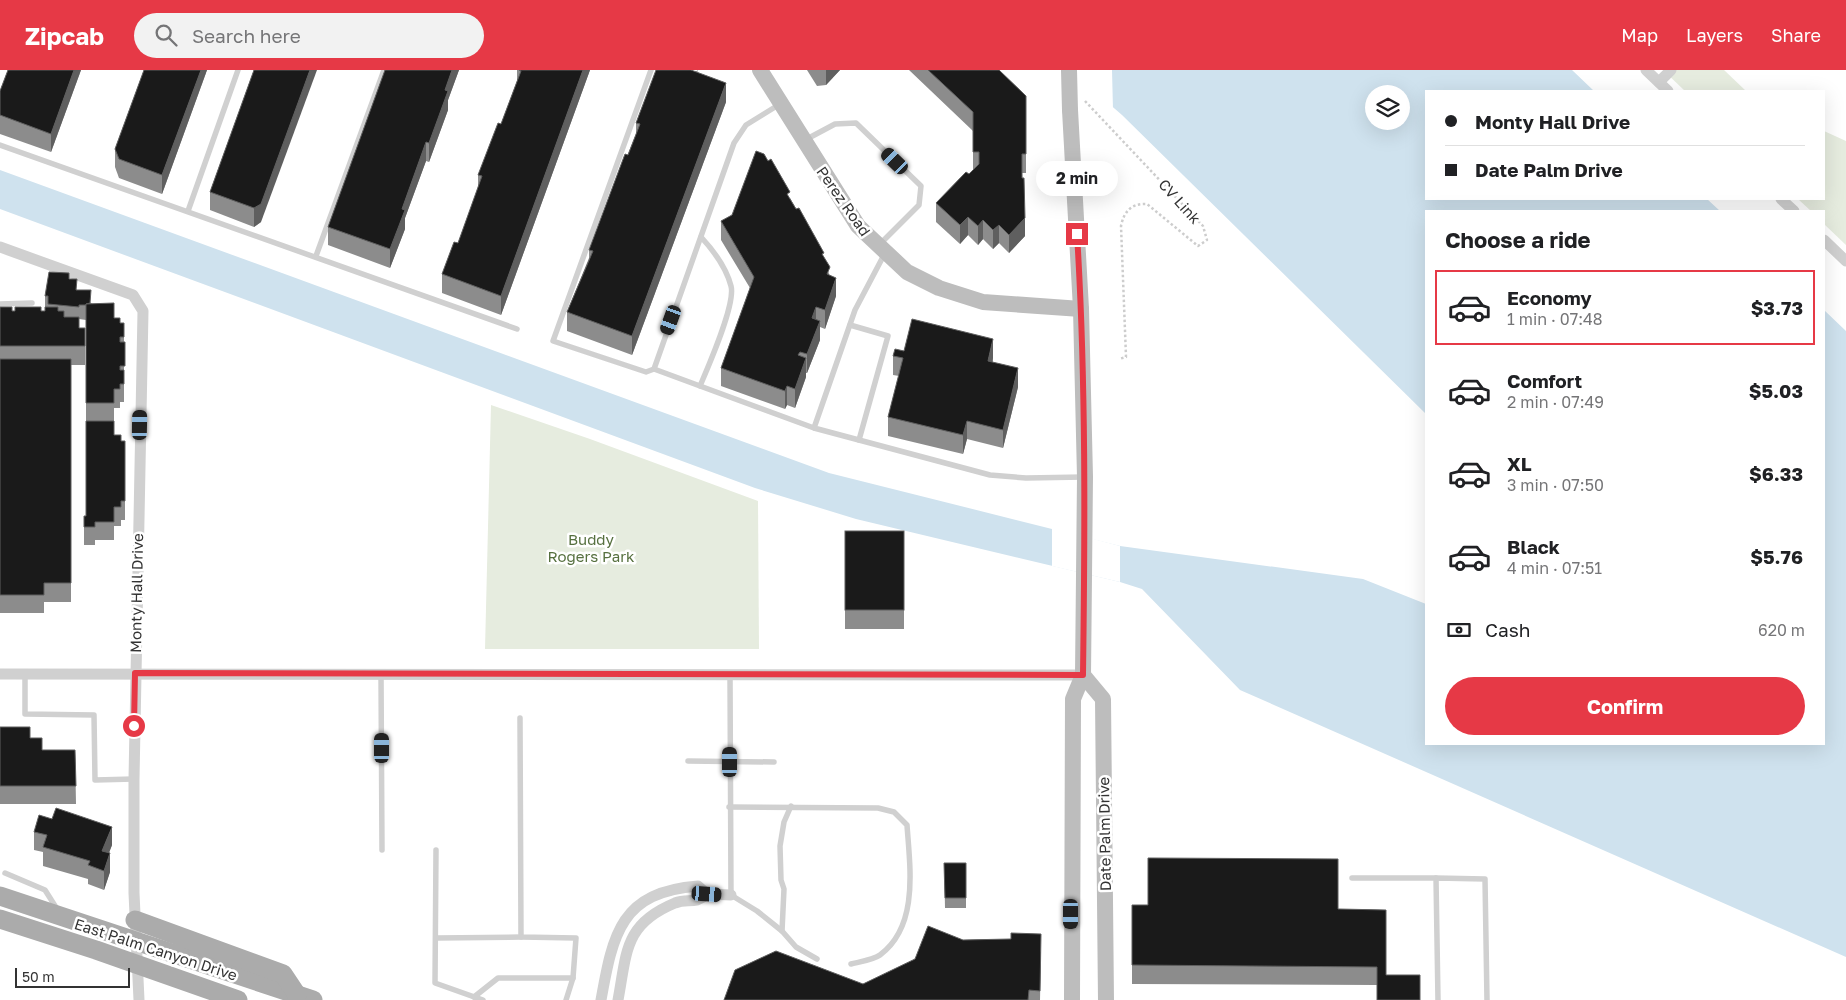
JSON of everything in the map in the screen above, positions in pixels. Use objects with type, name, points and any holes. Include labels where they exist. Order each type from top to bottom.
[{"type":"main road","name":"Perez Road","points":[[760,70],[858,226],[907,272],[939,288],[983,302],[1081,309]]},
{"type":"main road","name":"Date Palm Drive","points":[[1069,70],[1081,309],[1085,477],[1083,675],[1073,699],[1072,1000]]},
{"type":"main road","name":"Date Palm Drive","points":[[1083,675],[1103,699],[1106,1000]]},
{"type":"main road","name":"East Palm Canyon Drive","points":[[0,896],[136,943],[305,997]]},
{"type":"main road","name":"East Palm Canyon Drive","points":[[0,919],[238,1000]]},
{"type":"main road","points":[[135,920],[283,974],[305,997]]},
{"type":"street","points":[[1646,70],[1667,90]]},
{"type":"street","points":[[1659,82],[1671,70]]},
{"type":"street","points":[[1782,200],[1793,210]]},
{"type":"street","points":[[1825,241],[1846,261]]},
{"type":"street","name":"Monty Hall Drive","points":[[0,247],[132,295],[143,311],[134,779],[135,920],[139,1000]]},
{"type":"street","points":[[0,674],[1083,675]]},
{"type":"street","points":[[601,1000],[612,946],[623,922],[633,910],[660,892],[680,887],[698,886],[707,894],[731,895]]},
{"type":"street","points":[[618,1000],[629,945],[634,932],[646,918],[664,908],[678,902],[699,901],[707,894]]},
{"type":"lane","points":[[188,211],[238,70]]},
{"type":"lane","points":[[316,256],[384,70]]},
{"type":"lane","points":[[651,70],[553,341],[646,372],[654,370],[814,428],[990,474],[1026,478],[1085,477]]},
{"type":"lane","points":[[654,370],[738,137],[746,124],[780,104]]},
{"type":"lane","points":[[803,141],[835,124],[856,123],[921,186],[919,204],[882,250],[855,310],[814,428]]},
{"type":"lane","points":[[0,145],[517,329]]},
{"type":"lane","points":[[700,386],[724,326],[732,288],[717,256],[701,237]]},
{"type":"lane","points":[[0,304],[32,303]]},
{"type":"lane","points":[[850,325],[888,336],[859,440]]},
{"type":"lane","points":[[381,673],[382,850]]},
{"type":"lane","points":[[25,674],[25,714],[94,715],[95,780],[134,779]]},
{"type":"lane","points":[[730,674],[729,807],[731,895],[757,911],[782,931],[796,947],[818,959]]},
{"type":"lane","points":[[520,718],[520,937]]},
{"type":"lane","points":[[688,761],[774,762]]},
{"type":"lane","points":[[782,931],[784,888],[781,880],[780,844],[784,822],[791,806]]},
{"type":"lane","points":[[729,807],[878,808],[894,812],[906,825],[910,878],[908,906],[902,932],[879,956],[851,964]]},
{"type":"lane","points":[[436,850],[435,983],[483,1000]]},
{"type":"lane","points":[[5,873],[45,890],[62,917]]},
{"type":"lane","points":[[1352,878],[1485,879],[1487,1000]]},
{"type":"lane","points":[[1436,878],[1438,1000]]},
{"type":"lane","points":[[436,938],[576,938],[574,978],[566,1000]]},
{"type":"lane","points":[[474,997],[498,978],[574,978]]},
{"type":"path","name":"CV Link","points":[[1078,95],[1177,196],[1203,226],[1206,240],[1198,246],[1147,204],[1139,204],[1128,209],[1123,217],[1121,226],[1126,358],[1119,359]]},
{"type":"green space","points":[[1663,70],[1724,70],[1745,90],[1684,90]]},
{"type":"green space","points":[[1825,131],[1846,141],[1846,245],[1825,225],[1825,210],[1810,210],[1799,200],[1825,200]]},
{"type":"green space","name":"Buddy Rogers Park","points":[[491,405],[590,439],[758,501],[759,649],[485,649]]},
{"type":"water","points":[[1070,70],[1572,70],[1593,90],[1425,90],[1425,200],[1708,200],[1719,210],[1425,210],[1425,413],[1122,115]]},
{"type":"water","points":[[0,170],[829,473],[1120,546],[1363,579],[1425,604],[1425,745],[1825,745],[1825,311],[1846,331],[1846,957],[1240,690],[1142,589],[1120,582],[856,519],[755,488],[0,209]]},
{"type":"pier","points":[[1067,70],[1112,70],[1113,110],[1068,72]]},
{"type":"pier","points":[[1052,528],[1120,546],[1120,582],[1052,566]]},
{"type":"building","points":[[8,70],[74,70],[51,134],[0,115],[0,91]]},
{"type":"building","points":[[144,70],[201,70],[162,175],[119,159],[115,149]]},
{"type":"building","points":[[254,70],[310,70],[261,204],[254,208],[210,192]]},
{"type":"building","points":[[385,70],[452,70],[445,90],[448,91],[429,143],[426,142],[402,209],[405,210],[390,249],[328,227]]},
{"type":"building","points":[[519,70],[583,70],[501,296],[442,274],[454,242],[458,243],[482,176],[478,175],[498,123],[501,124],[521,71]]},
{"type":"building","points":[[656,70],[691,70],[726,83],[632,336],[567,312],[593,251],[589,250],[625,154],[628,155],[640,124],[636,123]]},
{"type":"building","points":[[928,70],[999,70],[1026,96],[1026,154],[1022,154],[1025,218],[1009,235],[999,225],[993,230],[983,220],[978,226],[968,217],[960,225],[936,203],[966,172],[969,174],[979,164],[979,152],[973,152],[973,112]]},
{"type":"building","points":[[756,151],[764,154],[768,161],[771,159],[790,192],[787,194],[796,209],[799,208],[824,253],[822,254],[830,267],[827,274],[836,278],[825,310],[816,307],[812,318],[820,321],[807,354],[800,352],[798,355],[806,358],[795,389],[787,386],[785,391],[721,368],[754,277],[721,221],[732,215]]},
{"type":"building","points":[[49,272],[69,273],[69,279],[77,279],[76,290],[91,290],[90,303],[79,305],[79,307],[48,304],[48,296],[45,296]]},
{"type":"building","points":[[114,303],[114,318],[120,318],[120,323],[124,323],[124,337],[120,337],[120,342],[125,342],[125,366],[120,366],[120,370],[124,370],[124,384],[120,384],[120,389],[114,389],[114,403],[86,403],[86,304]]},
{"type":"building","points":[[0,307],[12,307],[12,311],[15,311],[15,307],[41,307],[41,311],[45,311],[45,307],[58,307],[58,311],[64,311],[64,317],[79,317],[79,328],[85,328],[85,346],[0,346]]},
{"type":"building","points":[[912,319],[993,339],[988,361],[1018,368],[1003,430],[967,421],[963,435],[888,417],[903,358],[893,356],[895,349],[904,351]]},
{"type":"building","points":[[0,359],[71,359],[71,583],[44,583],[44,595],[0,595]]},
{"type":"building","points":[[86,421],[114,421],[114,435],[121,435],[121,441],[125,441],[125,501],[121,501],[121,507],[114,507],[114,522],[95,522],[95,527],[84,527],[84,516],[86,516]]},
{"type":"building","points":[[845,531],[904,531],[904,610],[845,610]]},
{"type":"building","points":[[0,727],[30,727],[30,738],[42,738],[42,750],[75,750],[76,786],[0,786]]},
{"type":"building","points":[[56,808],[112,827],[102,851],[110,853],[104,871],[88,865],[90,861],[43,847],[47,835],[34,832],[39,815],[52,819]]},
{"type":"building","points":[[1148,858],[1338,859],[1338,909],[1386,910],[1386,975],[1420,975],[1420,1000],[1377,1000],[1377,967],[1132,965],[1132,905],[1148,905]]},
{"type":"building","points":[[944,863],[966,863],[966,898],[945,898]]},
{"type":"building","points":[[928,926],[963,940],[1011,939],[1011,933],[1041,934],[1040,991],[1029,990],[1028,1000],[724,1000],[735,970],[776,951],[863,984],[915,959]]},
{"type":"route","points":[[134,726],[135,673],[1083,675],[1085,477],[1081,309],[1077,234]]}]
